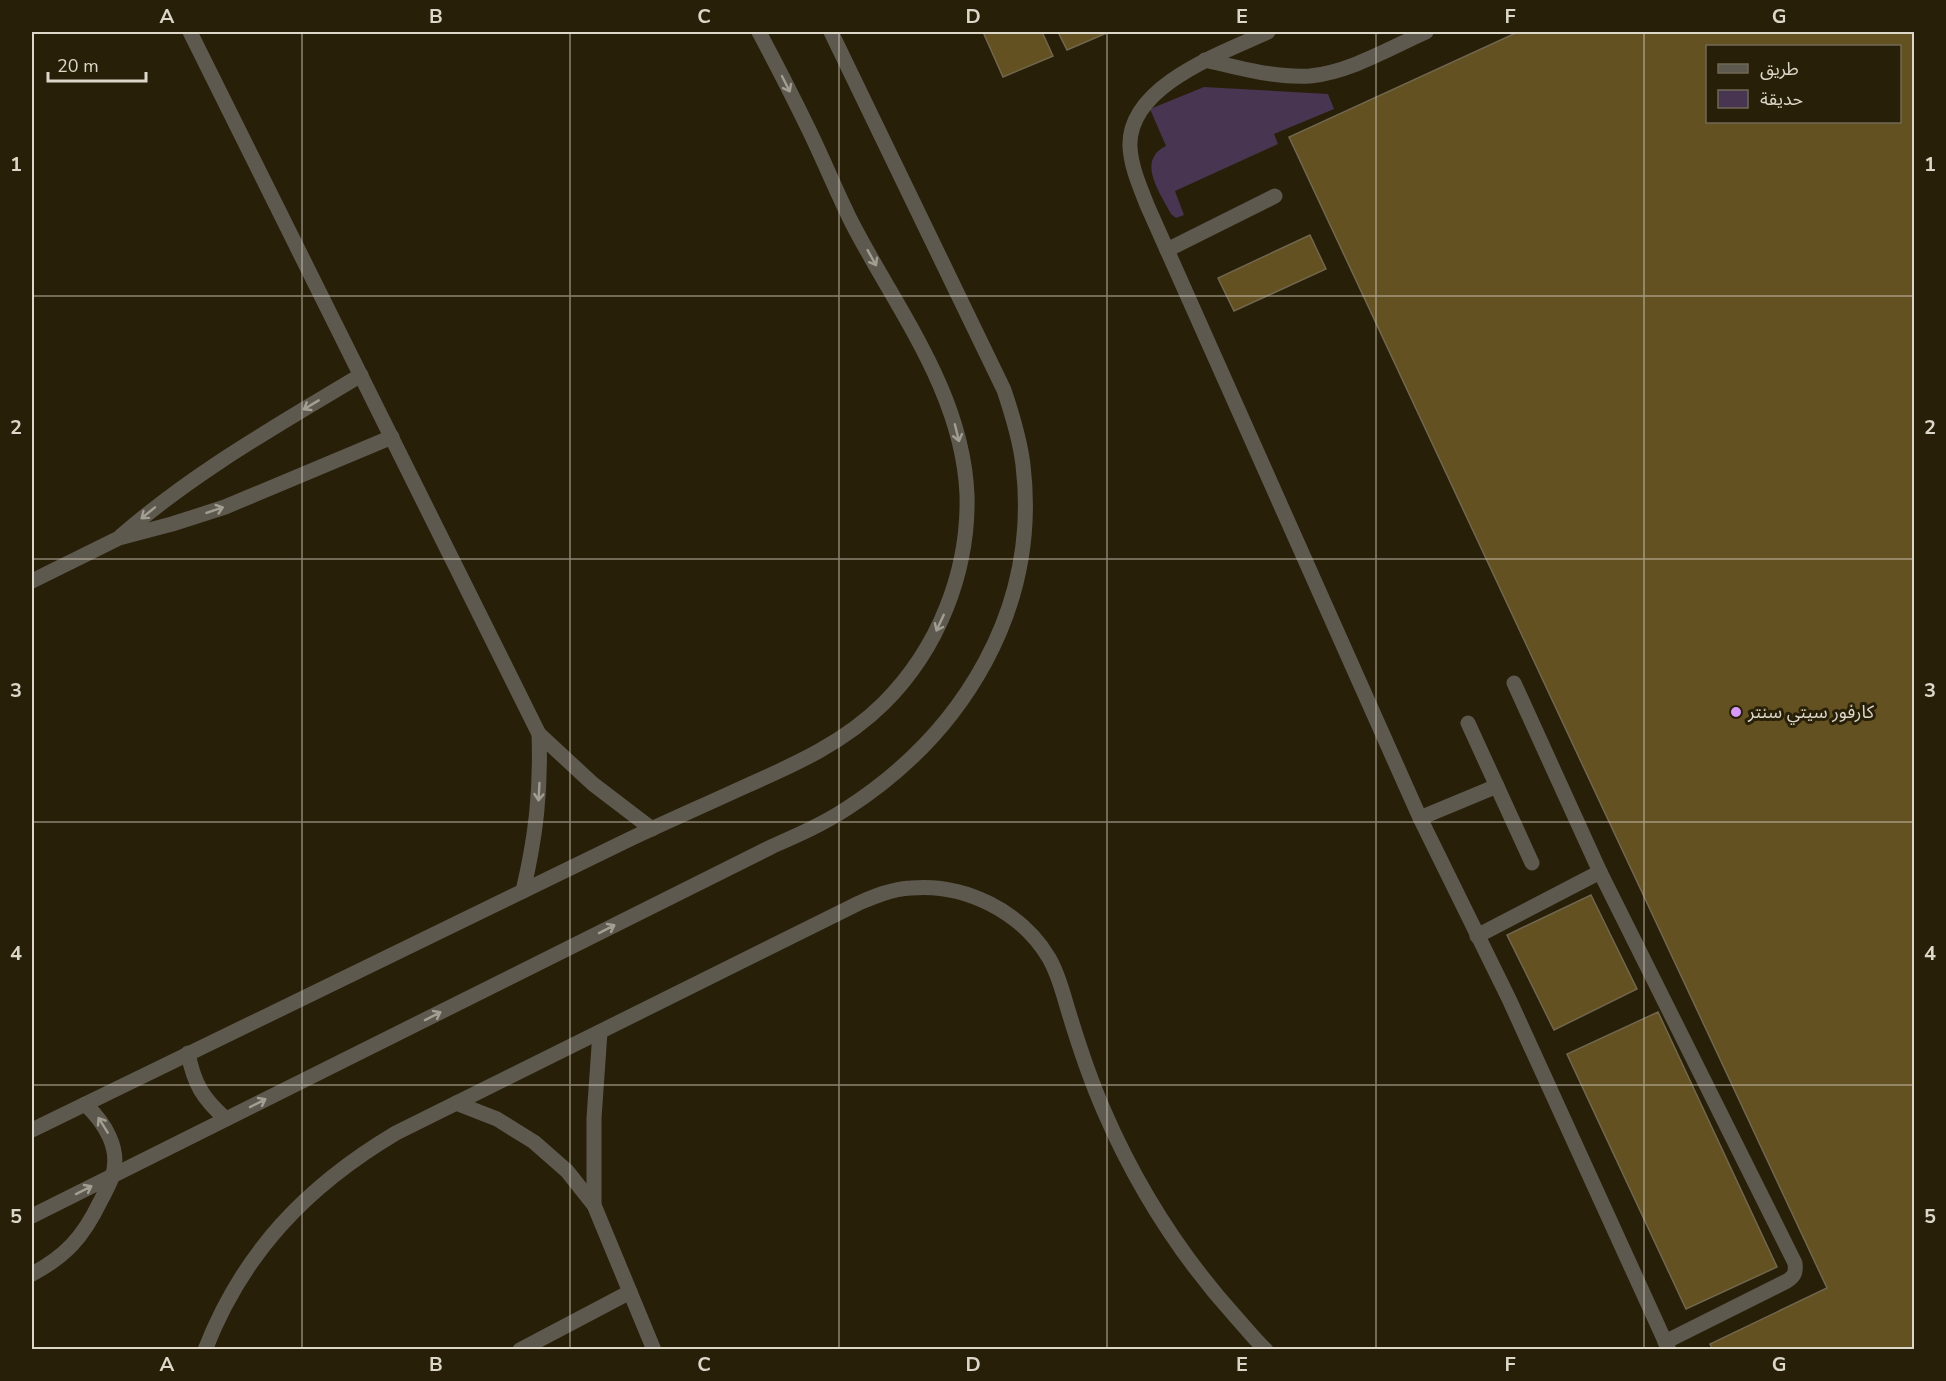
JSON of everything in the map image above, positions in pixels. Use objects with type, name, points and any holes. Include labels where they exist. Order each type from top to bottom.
[{"type":"street","points":[[190,32],[539,734],[592,784],[652,829]]},
{"type":"street","points":[[32,1130],[523,891],[652,829],[775,774],[833,744],[860,725],[884,703],[925,652],[952,592],[961,561],[966,528],[967,496],[964,463],[957,431],[947,400],[933,370],[851,221],[808,127],[759,32]]},
{"type":"street","points":[[32,1216],[810,829],[879,786],[910,760],[963,699],[998,639],[1019,573],[1024,539],[1024,482],[1016,426],[1004,390],[988,355],[831,32]]},
{"type":"street","points":[[1268,32],[1205,60],[1170,82],[1144,103],[1135,118],[1131,132],[1130,148],[1134,170],[1167,250],[1420,818],[1514,1010],[1667,1346],[1794,1277],[1795,1263],[1600,872],[1514,683]]},
{"type":"street","points":[[1205,60],[1272,74],[1312,75],[1358,62],[1426,32]]},
{"type":"street","points":[[1167,250],[1275,196]]},
{"type":"street","points":[[119,538],[164,500],[210,466],[361,375]]},
{"type":"street","points":[[32,580],[119,538],[234,504],[392,437]]},
{"type":"street","points":[[1468,723],[1532,863]]},
{"type":"street","points":[[523,891],[538,813],[541,774],[539,734]]},
{"type":"street","points":[[1420,818],[1497,786]]},
{"type":"street","points":[[1478,936],[1600,872]]},
{"type":"street","points":[[205,1350],[229,1298],[250,1264],[274,1233],[300,1203],[362,1153],[396,1133],[859,903],[884,893],[910,888],[938,888],[964,893],[990,903],[1032,935],[1048,957],[1060,981],[1084,1060],[1127,1161],[1188,1258],[1224,1304],[1266,1350]]},
{"type":"street","points":[[594,1205],[594,1118],[600,1032]]},
{"type":"street","points":[[188,1053],[191,1072],[199,1091],[226,1119]]},
{"type":"street","points":[[456,1103],[497,1119],[534,1142],[567,1171],[594,1205],[654,1350]]},
{"type":"street","points":[[32,1274],[52,1263],[77,1241],[95,1213],[113,1175],[114,1155],[110,1135],[99,1118],[85,1104]]},
{"type":"street","points":[[520,1350],[630,1292]]},
{"type":"green space","points":[[1204,87],[1328,94],[1334,109],[1274,134],[1278,144],[1175,191],[1184,215],[1176,218],[1171,214],[1160,193],[1151,169],[1157,152],[1166,146],[1150,109]]},
{"type":"building","points":[[983,32],[1042,32],[1053,56],[1003,77]]},
{"type":"building","points":[[1058,32],[1109,32],[1067,50]]},
{"type":"building","name":"كارفور سيتي سنتر","points":[[1518,32],[1913,32],[1914,35],[1914,1350],[1713,1350],[1710,1344],[1827,1288],[1289,137]]},
{"type":"building","points":[[1310,235],[1326,269],[1234,311],[1218,278]]},
{"type":"building","points":[[1591,895],[1637,989],[1554,1030],[1507,935]]},
{"type":"building","points":[[1658,1012],[1777,1267],[1686,1309],[1567,1054]]},
{"type":"place","name":"كارفور سيتي سنتر","points":[[1736,712]]}]
